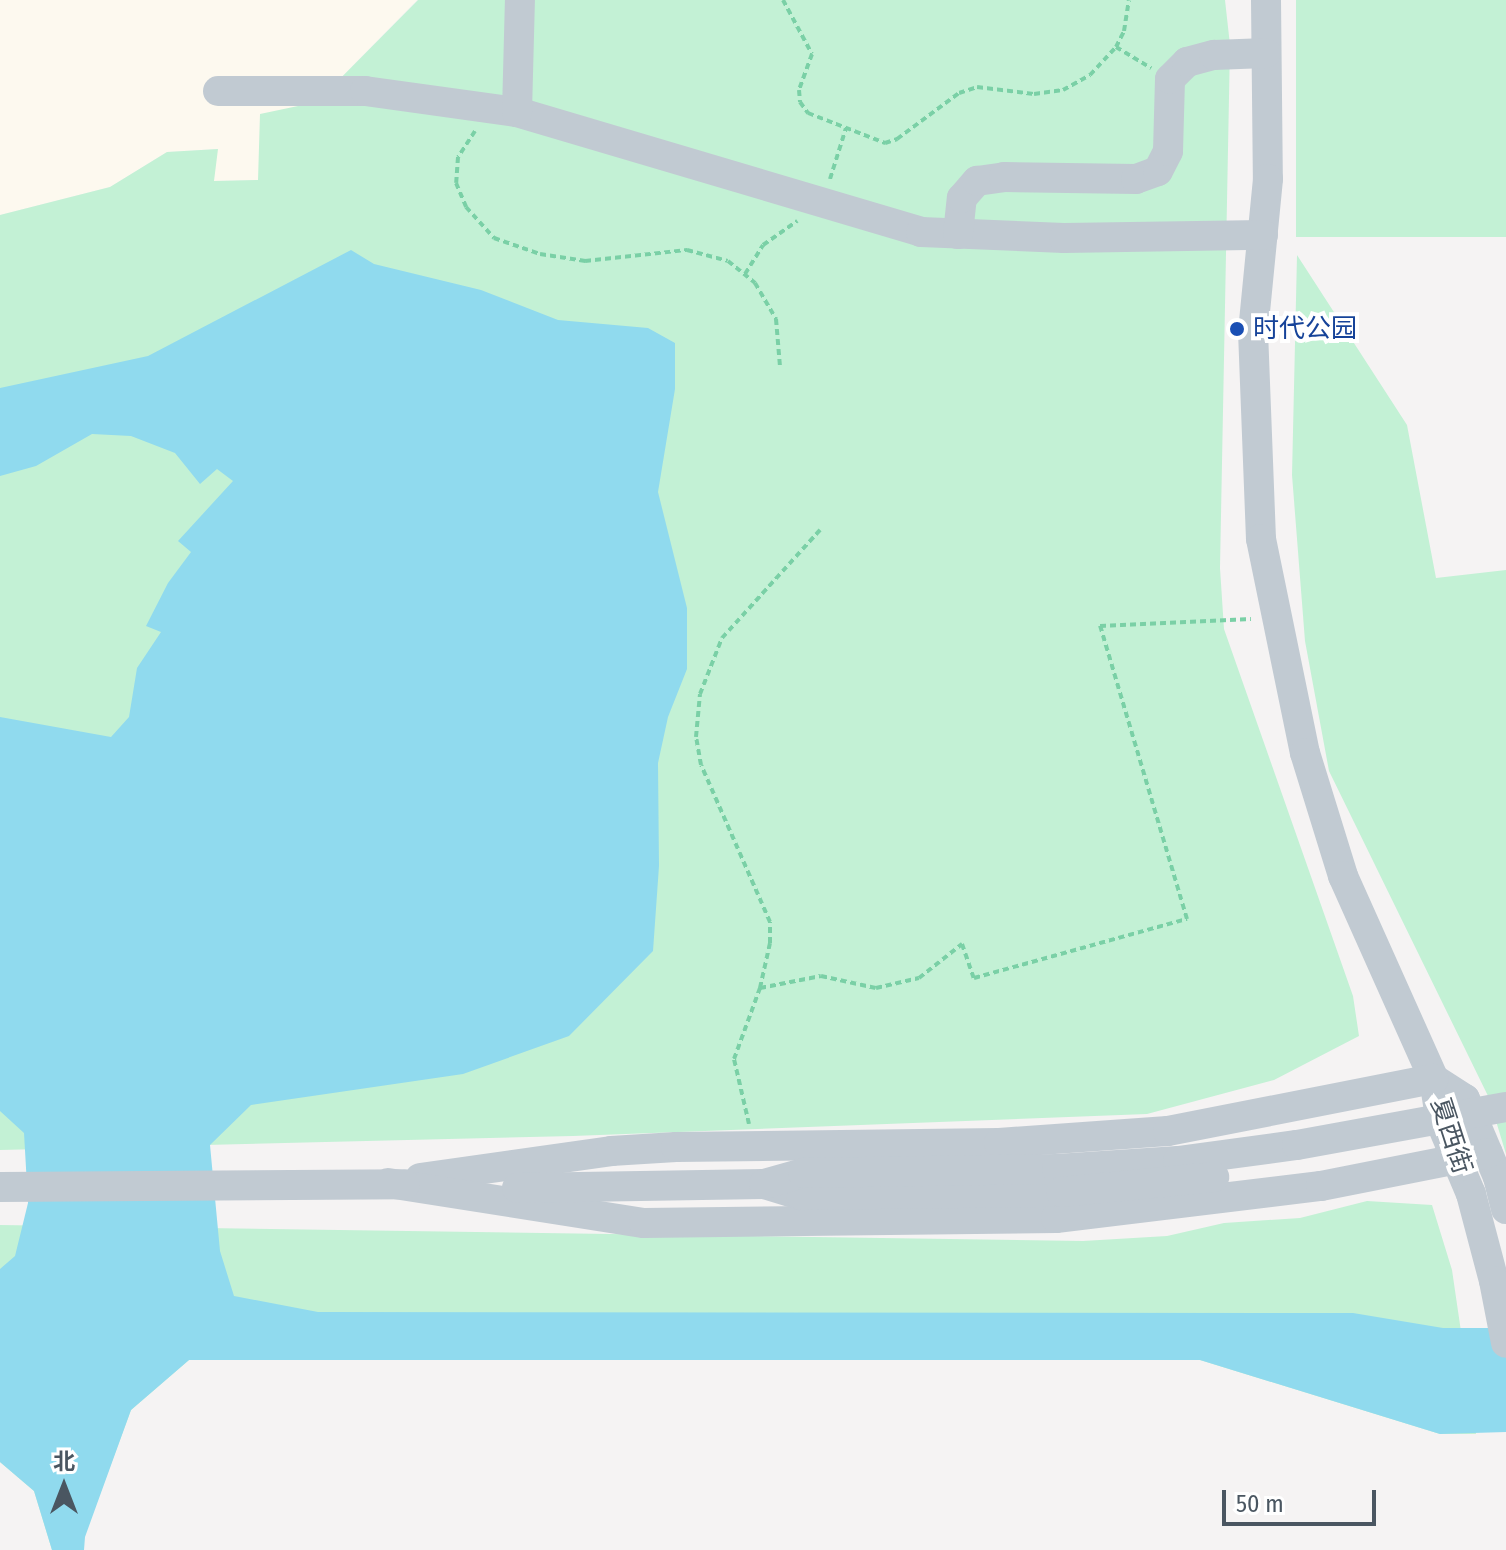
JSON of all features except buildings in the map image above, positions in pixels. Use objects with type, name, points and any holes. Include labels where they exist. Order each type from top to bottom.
[{"type":"street","points":[[503,110],[520,0]]},
{"type":"street","points":[[388,1183],[611,1151],[999,1143],[1168,1131],[1434,1079],[1343,876],[1305,753],[1261,539],[1253,331],[1268,179],[1266,0]]},
{"type":"street","points":[[958,234],[962,198],[977,181],[1004,177],[1136,179],[1158,171],[1168,151],[1170,79],[1187,62],[1214,55],[1266,53]]},
{"type":"street","points":[[218,91],[365,91],[503,110],[921,232],[1064,238],[1263,235]]},
{"type":"street","name":"夏西街","points":[[1434,1079],[1465,1099],[1488,1153],[1506,1209]]},
{"type":"street","name":"夏西街","points":[[1434,1079],[1441,1123],[1471,1194],[1494,1281],[1506,1343]]},
{"type":"street","points":[[1059,1181],[1506,1107]]},
{"type":"street","points":[[10,1187],[388,1183],[520,1188],[764,1184],[803,1173],[1179,1182],[1303,1164],[1506,1126]]},
{"type":"street","points":[[388,1183],[644,1223],[1056,1218],[1321,1186],[1488,1153]]},
{"type":"path","points":[[783,0],[812,54],[799,90],[800,102],[808,113],[885,143],[897,139],[959,93],[977,87],[1034,94],[1063,90],[1090,75],[1116,47],[1124,31],[1129,0]]},
{"type":"path","points":[[1116,47],[1170,79]]},
{"type":"path","points":[[503,110],[458,157],[456,183],[466,207],[494,238],[540,254],[585,261],[687,250],[728,261],[755,283],[776,319],[780,367]]},
{"type":"path","points":[[744,274],[763,245],[822,203],[846,128]]},
{"type":"path","points":[[754,1146],[734,1059],[760,988],[770,943],[770,922],[701,765],[696,737],[700,694],[722,638],[820,530]]},
{"type":"path","points":[[760,988],[821,976],[876,988],[919,978],[962,944],[974,978],[1187,919],[1100,626],[1278,618]]},
{"type":"shaded area","points":[[0,0],[417,0],[317,102],[258,180],[213,181],[217,149],[167,152],[110,187],[0,215]]},
{"type":"green space","points":[[418,0],[1225,0],[1230,45],[1220,568],[1224,629],[1353,996],[1359,1036],[1274,1080],[1147,1114],[573,1136],[0,1150],[0,215],[110,187],[167,152],[218,149],[214,181],[258,180],[260,114],[317,102]]},
{"type":"green space","points":[[1296,0],[1506,0],[1506,237],[1296,237]]},
{"type":"green space","points":[[1297,255],[1407,425],[1436,578],[1506,570],[1506,1154],[1489,1098],[1329,771],[1305,641],[1292,475]]},
{"type":"green space","points":[[1367,1201],[1432,1205],[1452,1270],[1476,1434],[1440,1434],[1200,1360],[189,1360],[131,1410],[84,1537],[52,1550],[34,1491],[0,1462],[0,1225],[1083,1241],[1167,1236],[1224,1223],[1300,1218]]},
{"type":"water","points":[[351,250],[374,264],[481,290],[558,320],[648,328],[675,343],[675,389],[658,492],[687,608],[687,669],[668,717],[658,763],[659,866],[653,951],[569,1036],[463,1074],[251,1105],[210,1145],[220,1251],[234,1296],[318,1312],[1353,1313],[1443,1328],[1506,1328],[1506,1432],[1440,1434],[1200,1360],[189,1360],[131,1410],[85,1537],[84,1550],[52,1550],[34,1491],[0,1462],[0,1269],[15,1256],[28,1203],[24,1133],[0,1111],[0,717],[111,737],[129,717],[137,668],[161,632],[146,626],[168,583],[191,552],[178,541],[233,481],[217,469],[200,484],[175,453],[131,436],[92,434],[36,466],[0,476],[0,388],[148,356]]},
{"type":"place","name":"时代公园","points":[[1237,329]]}]
